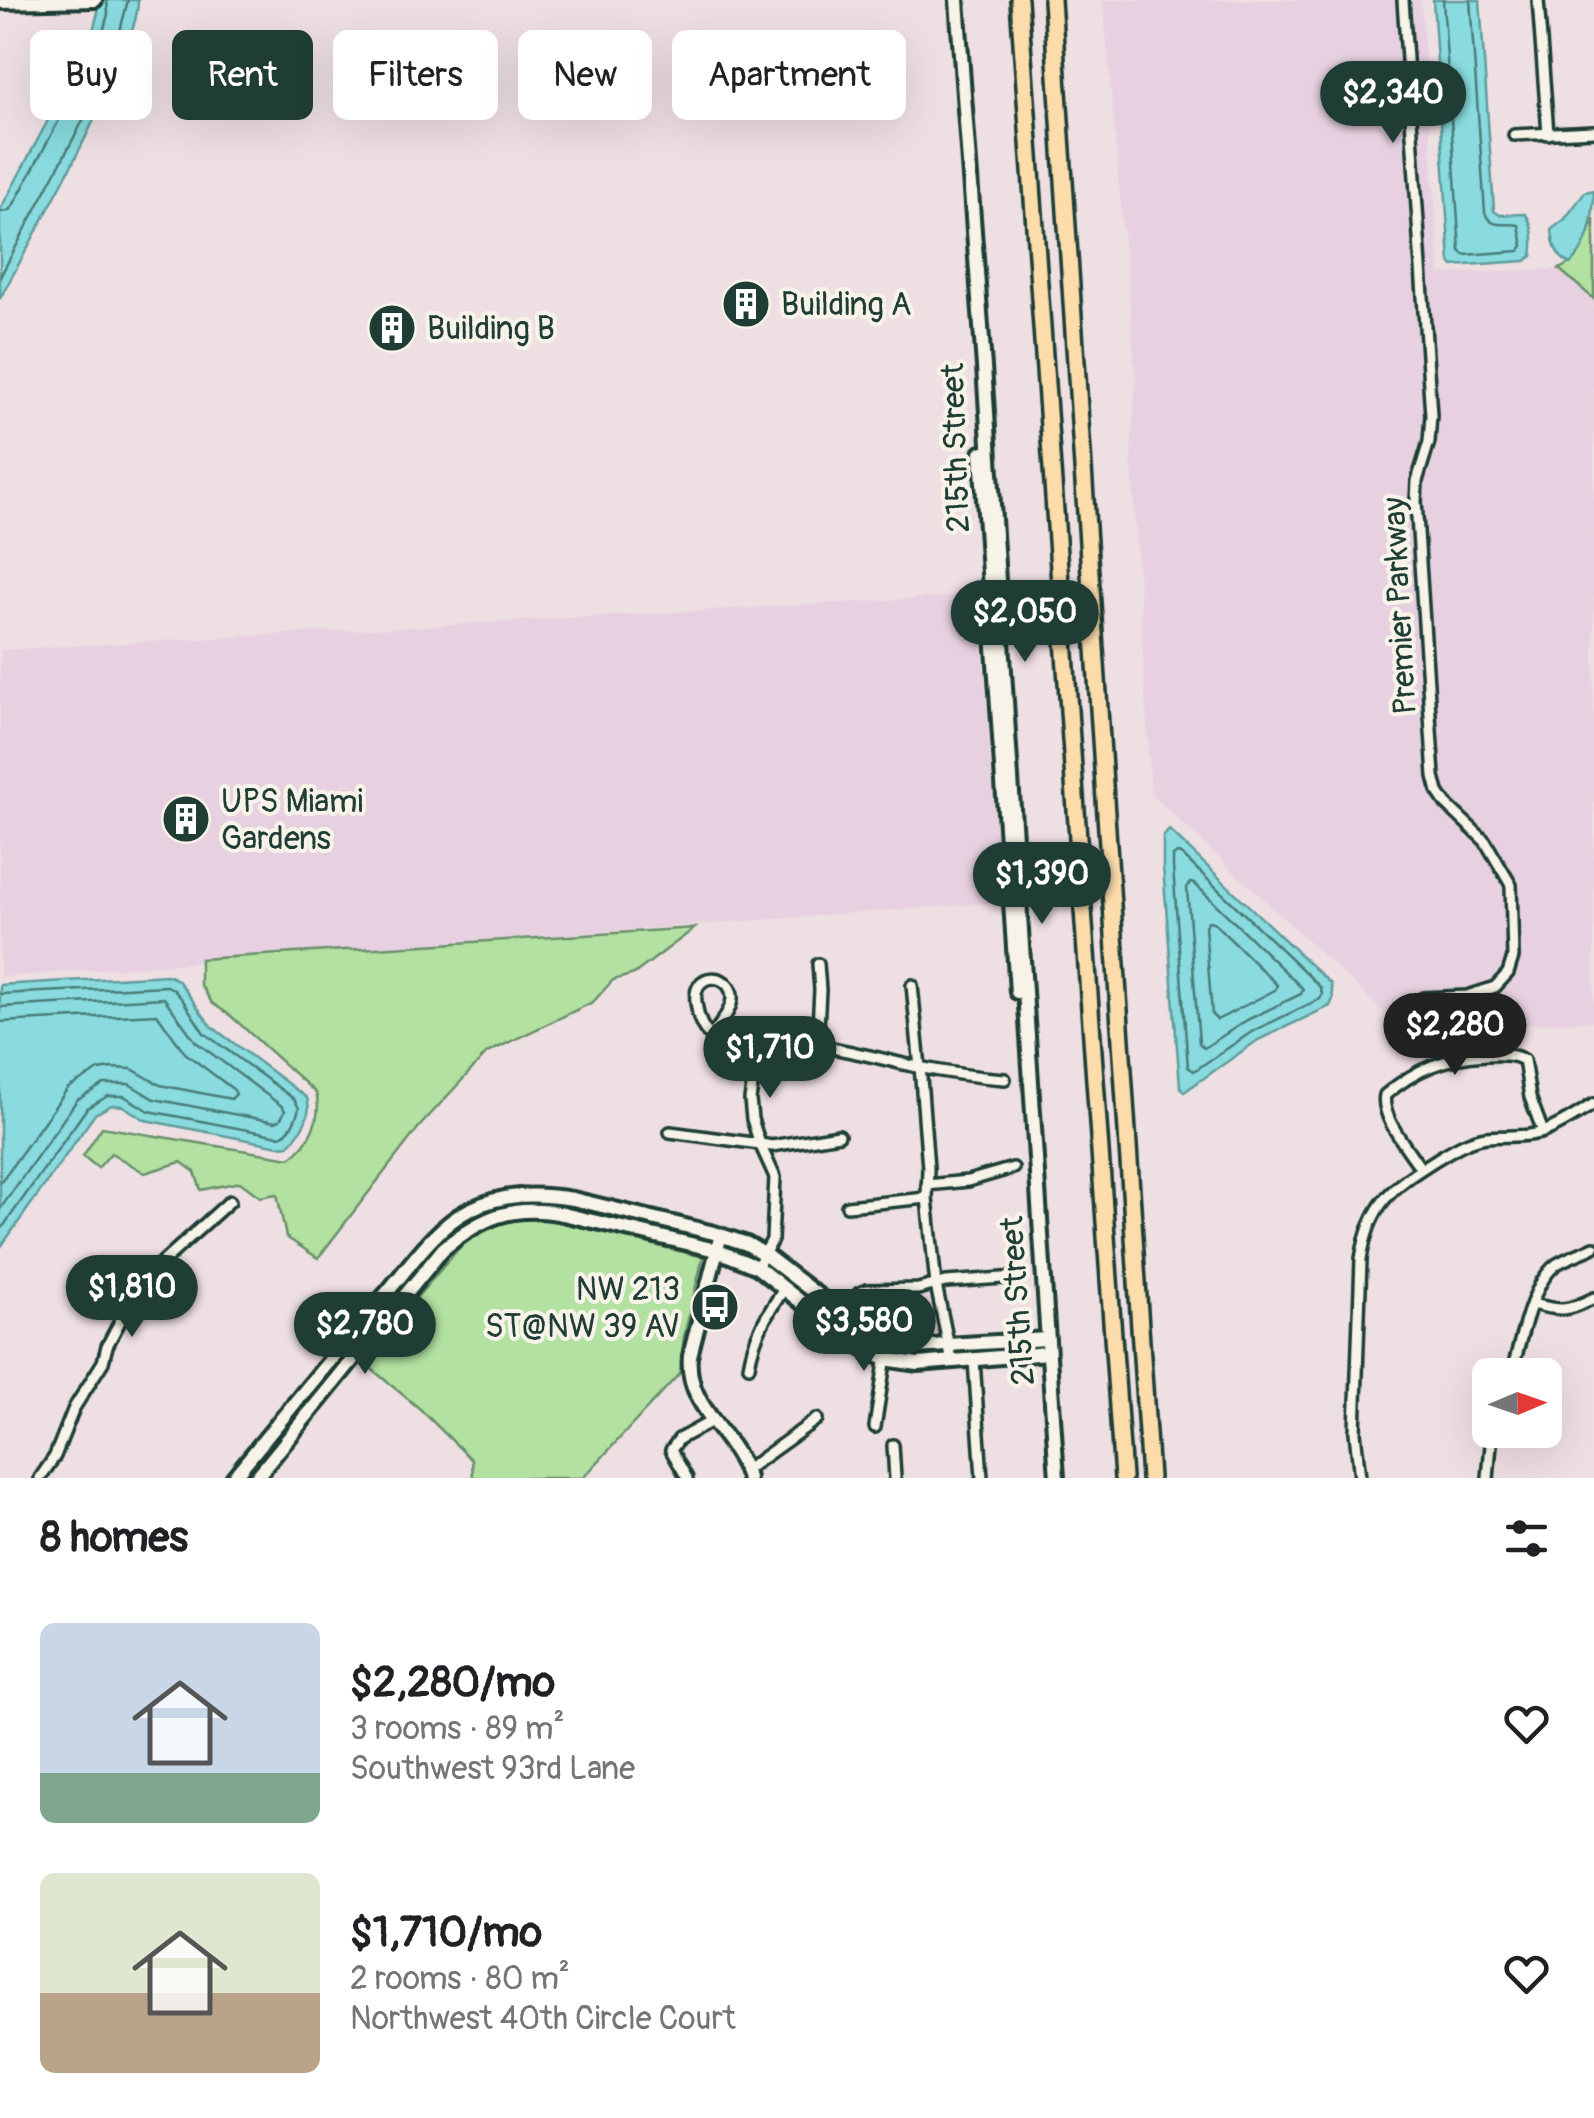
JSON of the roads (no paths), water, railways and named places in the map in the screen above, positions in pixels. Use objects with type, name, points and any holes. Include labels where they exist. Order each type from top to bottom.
[{"type":"highway","points":[[1019,0],[1123,1478]]},
{"type":"highway","points":[[1052,0],[1150,1478]]},
{"type":"street","points":[[0,2],[93,0]]},
{"type":"street","name":"215th Street","points":[[957,0],[1058,1478]]},
{"type":"street","name":"Premier Parkway","points":[[1403,0],[1431,415],[1416,501],[1434,776],[1446,804],[1485,841],[1511,885],[1513,958],[1508,973],[1495,988],[1467,996],[1424,998]]},
{"type":"street","points":[[1538,0],[1548,134]]},
{"type":"street","points":[[1514,135],[1594,130]]},
{"type":"street","points":[[817,1046],[818,964]]},
{"type":"street","points":[[711,1037],[732,998],[723,980],[712,977],[702,980],[695,990],[702,1026],[711,1037],[755,1066]]},
{"type":"street","points":[[912,985],[936,1285],[952,1362]]},
{"type":"street","points":[[756,1267],[772,1240],[775,1177],[760,1144],[750,1100],[755,1066],[770,1046],[817,1046],[1006,1080]]},
{"type":"street","points":[[1421,1170],[1386,1113],[1385,1095],[1439,1062],[1458,1057],[1519,1056],[1524,1060],[1530,1097],[1543,1132]]},
{"type":"street","points":[[1360,1478],[1355,1432],[1361,1259],[1371,1220],[1386,1196],[1470,1141],[1543,1132],[1594,1104]]},
{"type":"street","points":[[670,1132],[772,1146],[839,1135]]},
{"type":"street","points":[[926,1185],[968,1182],[1013,1168]]},
{"type":"street","points":[[256,1478],[438,1244],[450,1221],[488,1201],[515,1195],[573,1199],[747,1244],[867,1333],[888,1342],[914,1347],[1048,1346]]},
{"type":"street","points":[[848,1206],[927,1198]]},
{"type":"street","points":[[40,1478],[55,1456],[74,1408],[102,1362],[127,1308],[156,1268],[230,1201]]},
{"type":"street","points":[[234,1478],[438,1244],[478,1223],[516,1211],[539,1209],[716,1250],[756,1267],[854,1344],[885,1360],[918,1364],[952,1362],[1048,1346]]},
{"type":"street","points":[[722,1235],[690,1356],[694,1392],[747,1474],[817,1419]]},
{"type":"street","points":[[1516,1358],[1543,1278],[1555,1266],[1594,1247]]},
{"type":"street","points":[[859,1293],[1017,1277]]},
{"type":"street","points":[[749,1366],[760,1326],[784,1289]]},
{"type":"street","points":[[1532,1304],[1570,1310],[1594,1298]]},
{"type":"street","points":[[875,1427],[888,1342]]},
{"type":"street","points":[[974,1360],[982,1478]]},
{"type":"street","points":[[687,1478],[671,1450],[679,1439],[712,1421]]},
{"type":"street","points":[[892,1445],[895,1478]]},
{"type":"street","points":[[1488,1478],[1490,1448]]},
{"type":"water","points":[[97,0],[138,0],[132,30],[93,30]]},
{"type":"water","points":[[1433,0],[1480,0],[1494,211],[1500,215],[1525,214],[1528,218],[1533,251],[1525,261],[1453,266],[1450,262]]},
{"type":"water","points":[[48,120],[93,120],[0,299],[0,210]]},
{"type":"water","points":[[1594,190],[1586,239],[1570,264],[1556,250],[1552,229],[1585,192]]},
{"type":"water","points":[[1169,830],[1331,984],[1333,999],[1330,1006],[1258,1040],[1184,1092],[1180,1086],[1163,867],[1163,837]]},
{"type":"water","points":[[167,975],[178,980],[211,1026],[307,1098],[308,1111],[302,1129],[289,1145],[279,1146],[145,1120],[123,1106],[112,1105],[95,1114],[0,1248],[0,985]]},
{"type":"place","name":"Building A","points":[[746,304]]},
{"type":"place","name":"Building B","points":[[392,328]]},
{"type":"place","name":"UPS Miami Gardens","points":[[186,819]]},
{"type":"place","name":"NW 213 ST@NW 39 AV","points":[[715,1307]]}]
